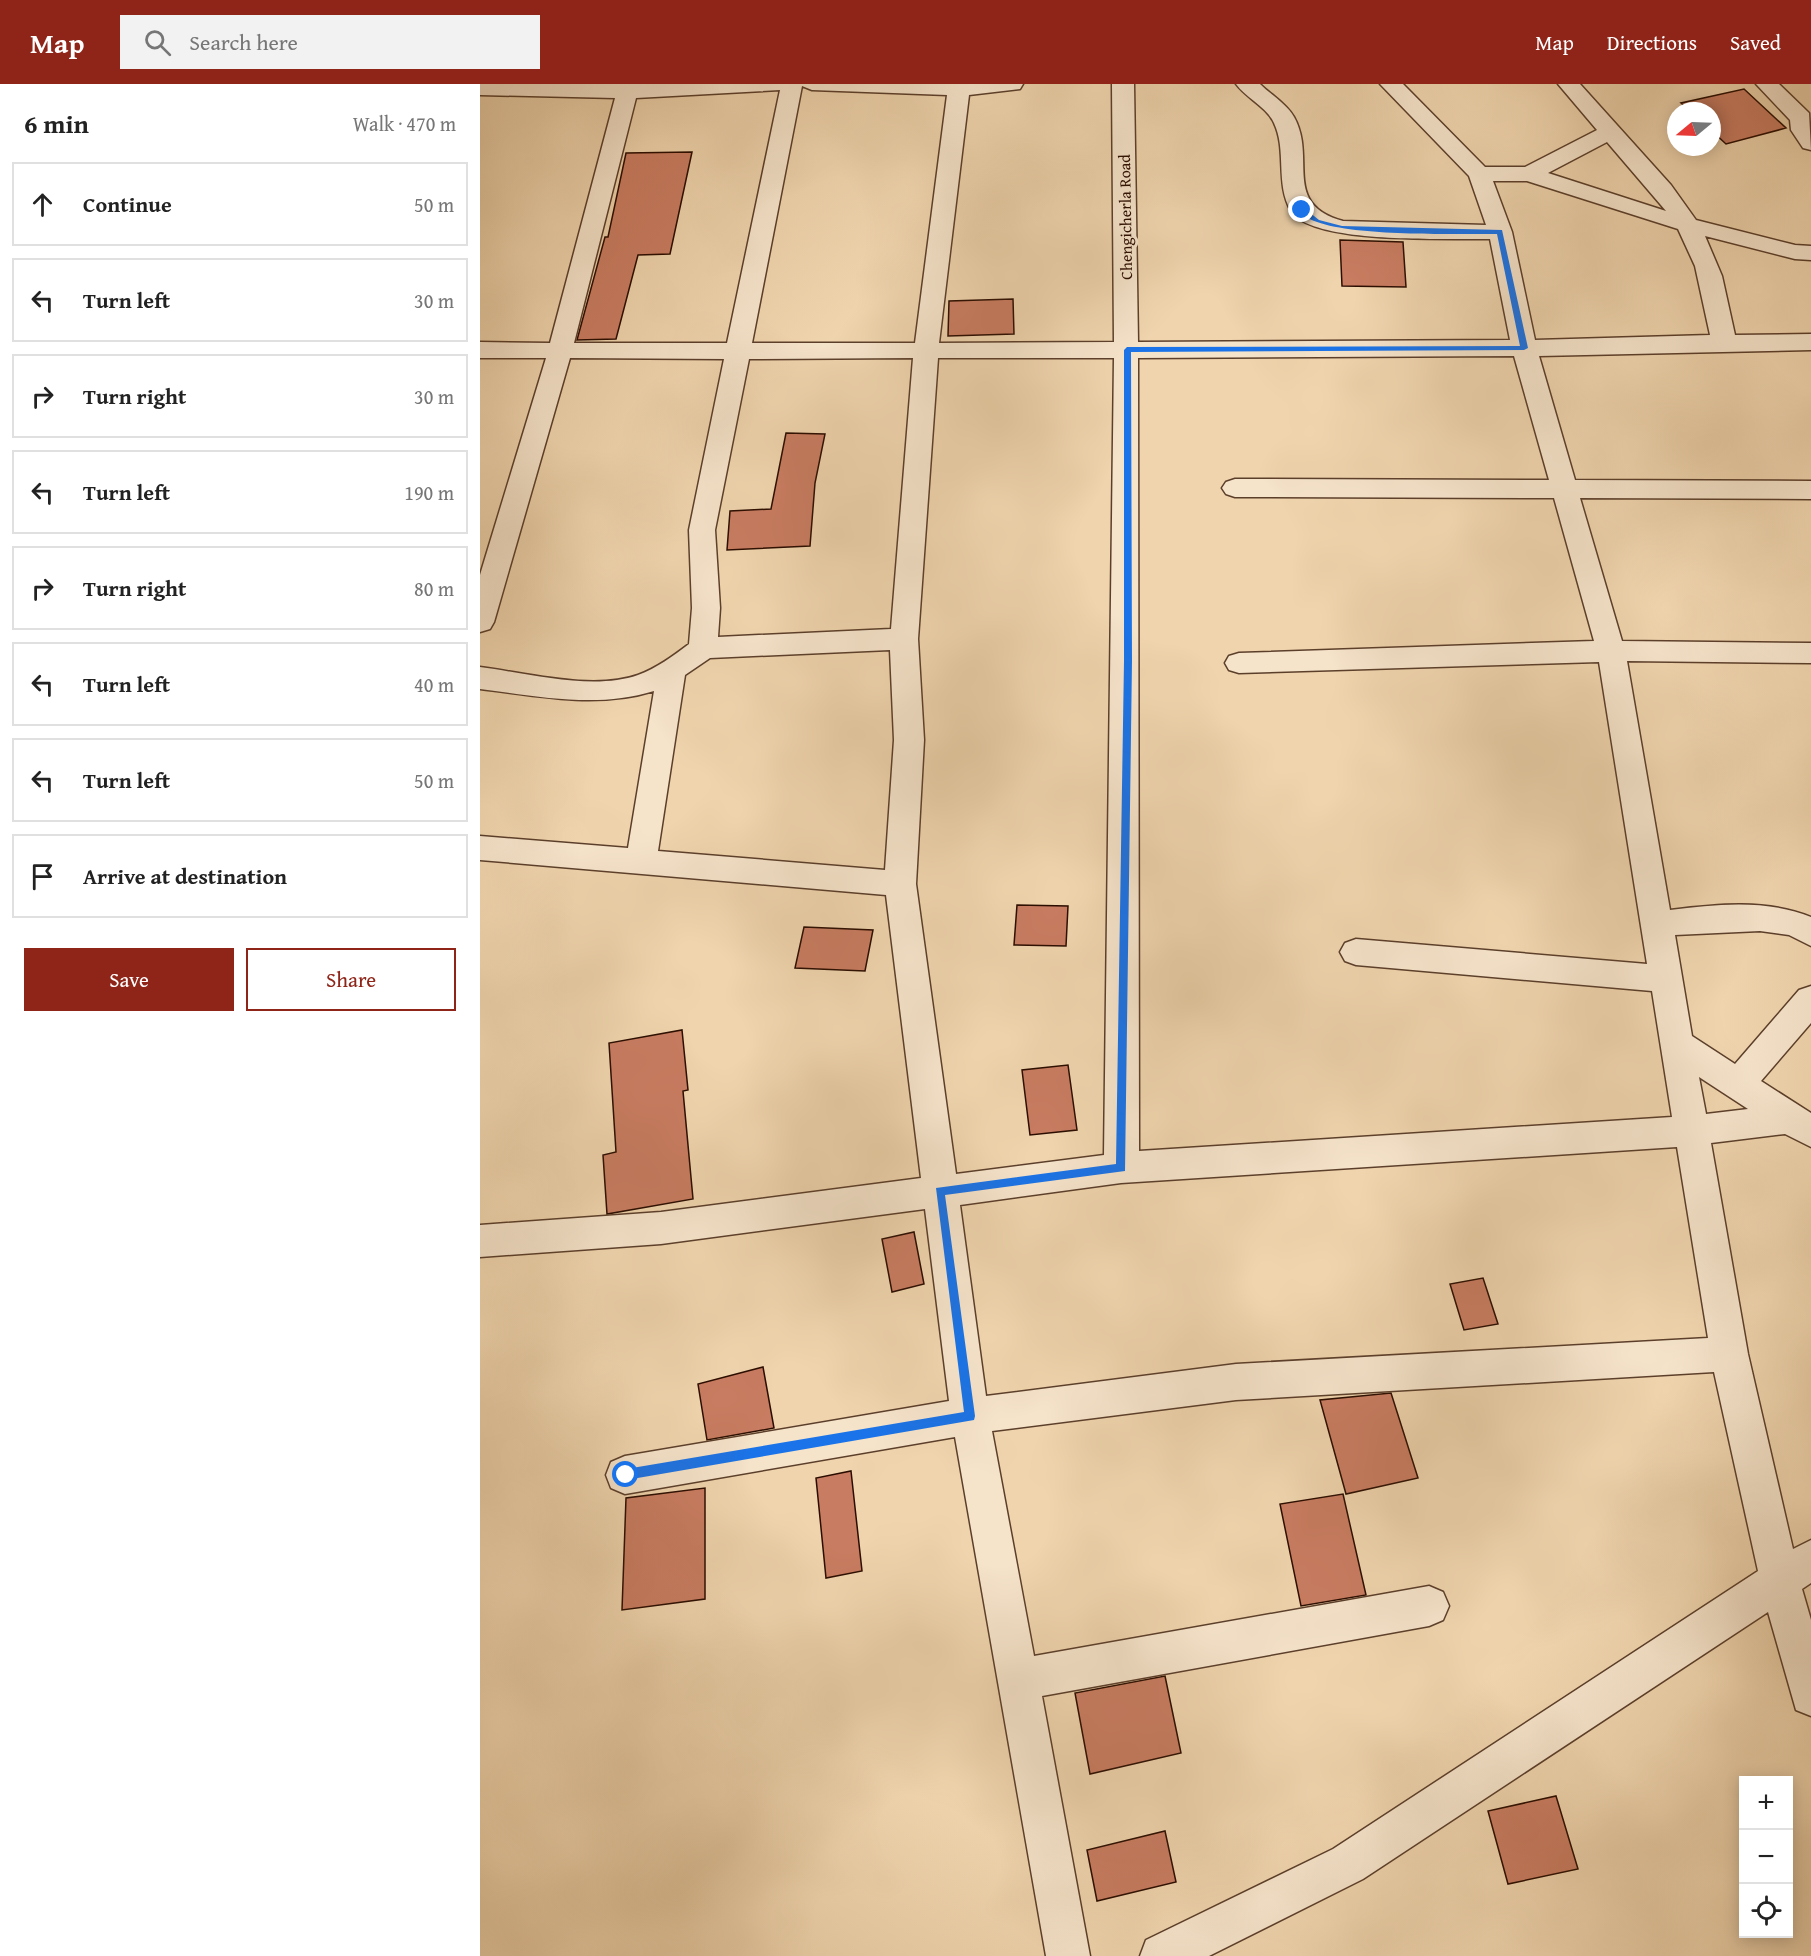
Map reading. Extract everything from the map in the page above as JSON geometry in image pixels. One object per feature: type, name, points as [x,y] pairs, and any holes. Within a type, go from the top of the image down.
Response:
[{"type":"street","points":[[480,89],[780,84]]},
{"type":"street","points":[[703,648],[706,608],[702,530],[792,84]]},
{"type":"street","points":[[812,84],[959,89],[1012,84]]},
{"type":"street","name":"Chengicherla Road","points":[[1121,1168],[1128,661],[1123,84]]},
{"type":"street","points":[[1247,84],[1283,117],[1289,132],[1294,190],[1302,210],[1316,221],[1342,228],[1500,232]]},
{"type":"street","points":[[1391,84],[1479,174],[1500,232],[1524,348],[1611,651],[1729,1354],[1795,1570],[1811,1695]]},
{"type":"street","points":[[1569,84],[1675,203],[1704,258],[1724,341]]},
{"type":"street","points":[[1767,84],[1801,118],[1802,130],[1811,143]]},
{"type":"street","points":[[480,622],[560,351],[628,88]]},
{"type":"street","points":[[959,89],[952,127],[926,352],[904,639],[909,740],[900,884],[970,1416],[1068,1956]]},
{"type":"street","points":[[1784,101],[1811,95]]},
{"type":"street","points":[[1529,174],[1610,132]]},
{"type":"street","points":[[1479,174],[1529,174],[1688,225],[1795,252],[1811,253]]},
{"type":"street","points":[[480,350],[926,352],[1524,348],[1724,341],[1811,342]]},
{"type":"street","points":[[1235,488],[1565,491],[1811,489]]},
{"type":"street","points":[[480,678],[592,691],[622,689],[648,683],[703,648],[904,639]]},
{"type":"street","points":[[1239,663],[1611,651],[1811,653]]},
{"type":"street","points":[[640,861],[672,669]]},
{"type":"street","points":[[481,852],[640,861],[900,884]]},
{"type":"street","points":[[1656,925],[1692,919],[1769,918],[1806,928],[1811,933]]},
{"type":"street","points":[[1356,952],[1665,979]]},
{"type":"street","points":[[1739,1083],[1811,1000]]},
{"type":"street","points":[[1677,1044],[1800,1125]]},
{"type":"street","points":[[480,1240],[661,1228],[1121,1168],[1800,1125]]},
{"type":"street","points":[[626,1475],[970,1416],[1236,1382],[1729,1354]]},
{"type":"street","points":[[1162,1956],[1348,1864],[1795,1570]]},
{"type":"street","points":[[1017,1680],[1429,1606]]},
{"type":"building","points":[[1744,89],[1786,128],[1726,144],[1721,139],[1721,102],[1686,102]]},
{"type":"building","points":[[692,152],[670,254],[638,255],[616,339],[577,340],[605,237],[608,237],[626,153]]},
{"type":"building","points":[[1340,240],[1403,242],[1406,287],[1342,286]]},
{"type":"building","points":[[1013,299],[1014,334],[948,336],[949,301]]},
{"type":"building","points":[[786,433],[825,434],[815,483],[810,546],[727,550],[730,511],[771,509]]},
{"type":"building","points":[[1017,905],[1068,906],[1066,946],[1014,945]]},
{"type":"building","points":[[804,927],[873,930],[865,971],[795,968]]},
{"type":"building","points":[[682,1030],[688,1090],[683,1091],[693,1199],[607,1214],[603,1155],[616,1152],[609,1043]]},
{"type":"building","points":[[1068,1065],[1077,1130],[1030,1135],[1022,1070]]},
{"type":"building","points":[[914,1232],[924,1284],[892,1292],[882,1239]]},
{"type":"building","points":[[1483,1278],[1498,1324],[1464,1330],[1450,1284]]},
{"type":"building","points":[[763,1367],[774,1428],[707,1440],[698,1384]]},
{"type":"building","points":[[1391,1393],[1418,1478],[1346,1494],[1320,1400]]},
{"type":"building","points":[[851,1471],[862,1571],[826,1578],[816,1478]]},
{"type":"building","points":[[705,1488],[705,1599],[622,1610],[626,1498]]},
{"type":"building","points":[[1343,1494],[1366,1595],[1301,1606],[1280,1504]]},
{"type":"building","points":[[1165,1676],[1181,1753],[1090,1774],[1075,1693]]},
{"type":"building","points":[[1556,1796],[1578,1869],[1508,1884],[1488,1811]]},
{"type":"building","points":[[1165,1831],[1176,1882],[1097,1901],[1087,1850]]},
{"type":"route","points":[[626,1475],[970,1416],[940,1191],[1121,1168],[1128,661],[1127,350],[1524,348],[1500,232],[1342,228],[1316,221],[1302,210]]}]
